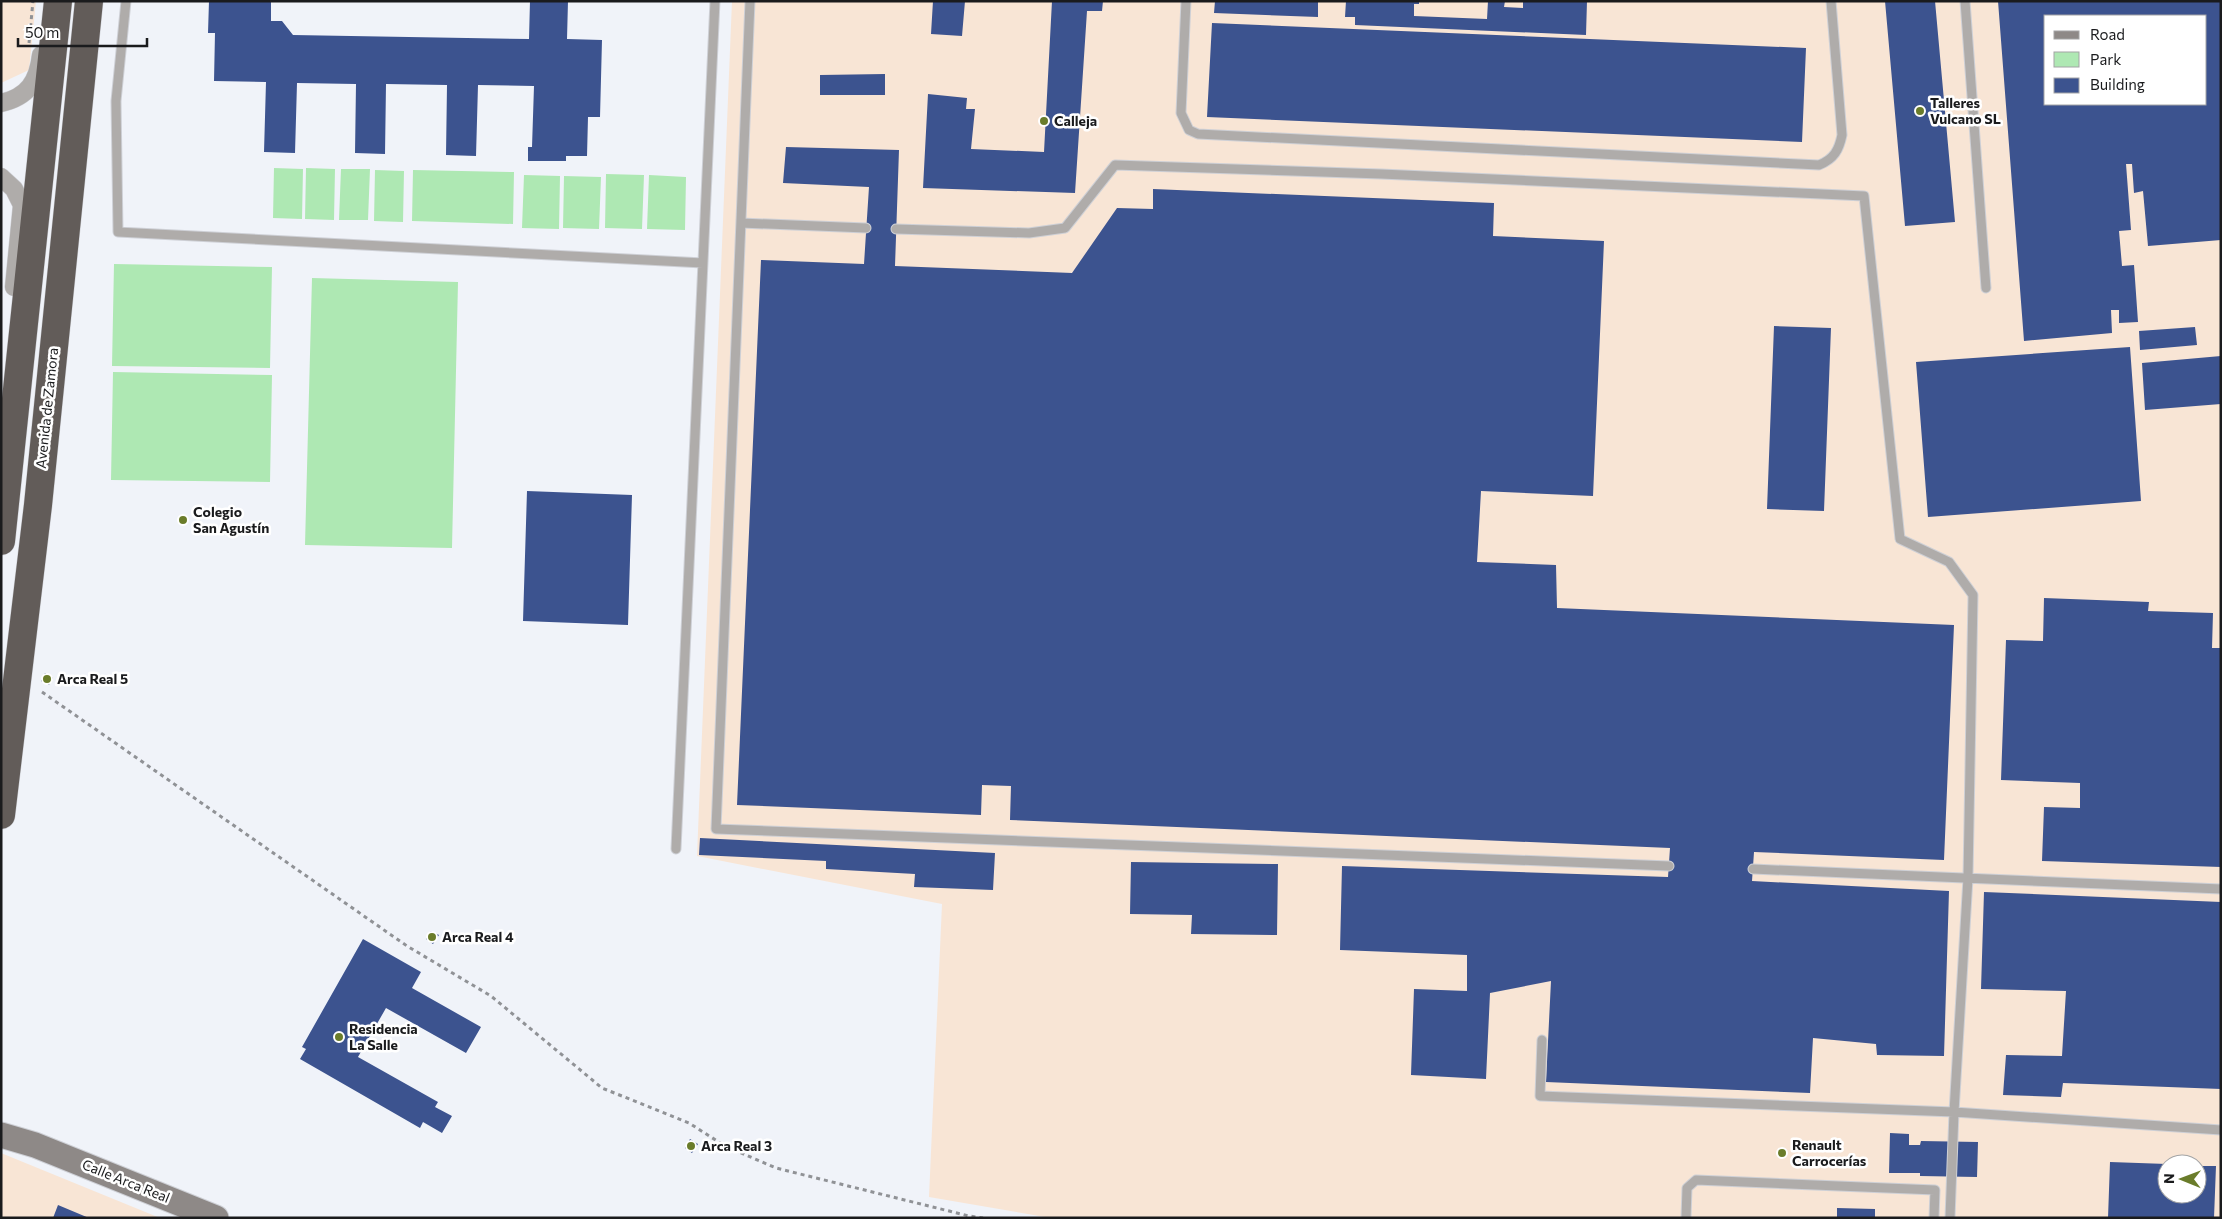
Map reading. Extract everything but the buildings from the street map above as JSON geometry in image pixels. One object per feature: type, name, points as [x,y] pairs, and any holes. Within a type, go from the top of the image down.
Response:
[{"type":"highway","points":[[1,541],[56,1]]},
{"type":"highway","name":"Avenida de Zamora","points":[[1,815],[38,505],[89,1]]},
{"type":"street","points":[[1,103],[29,90],[39,74],[43,39],[56,1]]},
{"type":"street","points":[[1,177],[14,189],[22,205],[8,356],[11,440]]},
{"type":"street","name":"Calle Arca Real","points":[[1,1125],[35,1145]]},
{"type":"street","name":"Calle Arca Real","points":[[1,1135],[35,1145],[216,1218]]},
{"type":"lane","points":[[126,1],[116,101],[118,232],[703,263]]},
{"type":"lane","points":[[676,848],[715,1]]},
{"type":"lane","points":[[750,1],[716,829],[1669,866]]},
{"type":"lane","points":[[1186,1],[1181,113],[1189,130],[1198,134],[1819,165],[1834,155],[1842,135],[1831,1]]},
{"type":"lane","points":[[1965,1],[1986,288]]},
{"type":"lane","points":[[896,229],[1029,233],[1065,228],[1115,165],[1381,174],[1864,196],[1900,539],[1949,562],[1973,595],[1968,878],[1954,1112],[1950,1218]]},
{"type":"lane","points":[[741,223],[866,228]]},
{"type":"lane","points":[[1753,869],[2221,888]]},
{"type":"lane","points":[[1542,1040],[1540,1096],[1954,1112],[2221,1130]]},
{"type":"lane","points":[[1686,1218],[1687,1188],[1696,1180],[1936,1190],[1934,1218]]},
{"type":"path","points":[[42,692],[407,946],[491,996],[602,1088],[689,1123],[725,1146],[776,1168],[970,1217],[983,1218]]},
{"type":"shaded area","points":[[1,1],[36,1],[29,70],[1,83]]},
{"type":"shaded area","points":[[732,1],[2221,1],[2221,1218],[1051,1218],[929,1197],[942,904],[697,856]]},
{"type":"shaded area","points":[[1,1153],[160,1218],[1,1218]]},
{"type":"green space","points":[[274,168],[303,169],[302,219],[273,218]]},
{"type":"green space","points":[[306,168],[335,169],[334,220],[305,219]]},
{"type":"green space","points":[[341,169],[370,169],[368,220],[339,220]]},
{"type":"green space","points":[[375,170],[404,171],[403,222],[374,221]]},
{"type":"green space","points":[[413,170],[514,172],[513,224],[412,221]]},
{"type":"green space","points":[[606,174],[644,175],[642,229],[605,228]]},
{"type":"green space","points":[[524,175],[560,176],[559,229],[522,228]]},
{"type":"green space","points":[[649,175],[686,177],[685,230],[647,229]]},
{"type":"green space","points":[[564,176],[601,177],[599,229],[563,228]]},
{"type":"green space","points":[[114,264],[272,267],[270,368],[112,366]]},
{"type":"green space","points":[[312,278],[458,282],[452,548],[305,545]]},
{"type":"green space","points":[[113,372],[272,375],[270,482],[111,480]]},
{"type":"place","name":"Talleres Vulcano SL","points":[[1920,111]]},
{"type":"place","name":"Calleja","points":[[1044,121]]},
{"type":"place","name":"Colegio San Agustín","points":[[183,520]]},
{"type":"place","name":"Arca Real 5","points":[[47,679]]},
{"type":"place","name":"Arca Real 4","points":[[432,937]]},
{"type":"place","name":"Residencia La Salle","points":[[339,1037]]},
{"type":"place","name":"Arca Real 3","points":[[691,1146]]},
{"type":"place","name":"Renault Carrocerías","points":[[1782,1153]]}]
